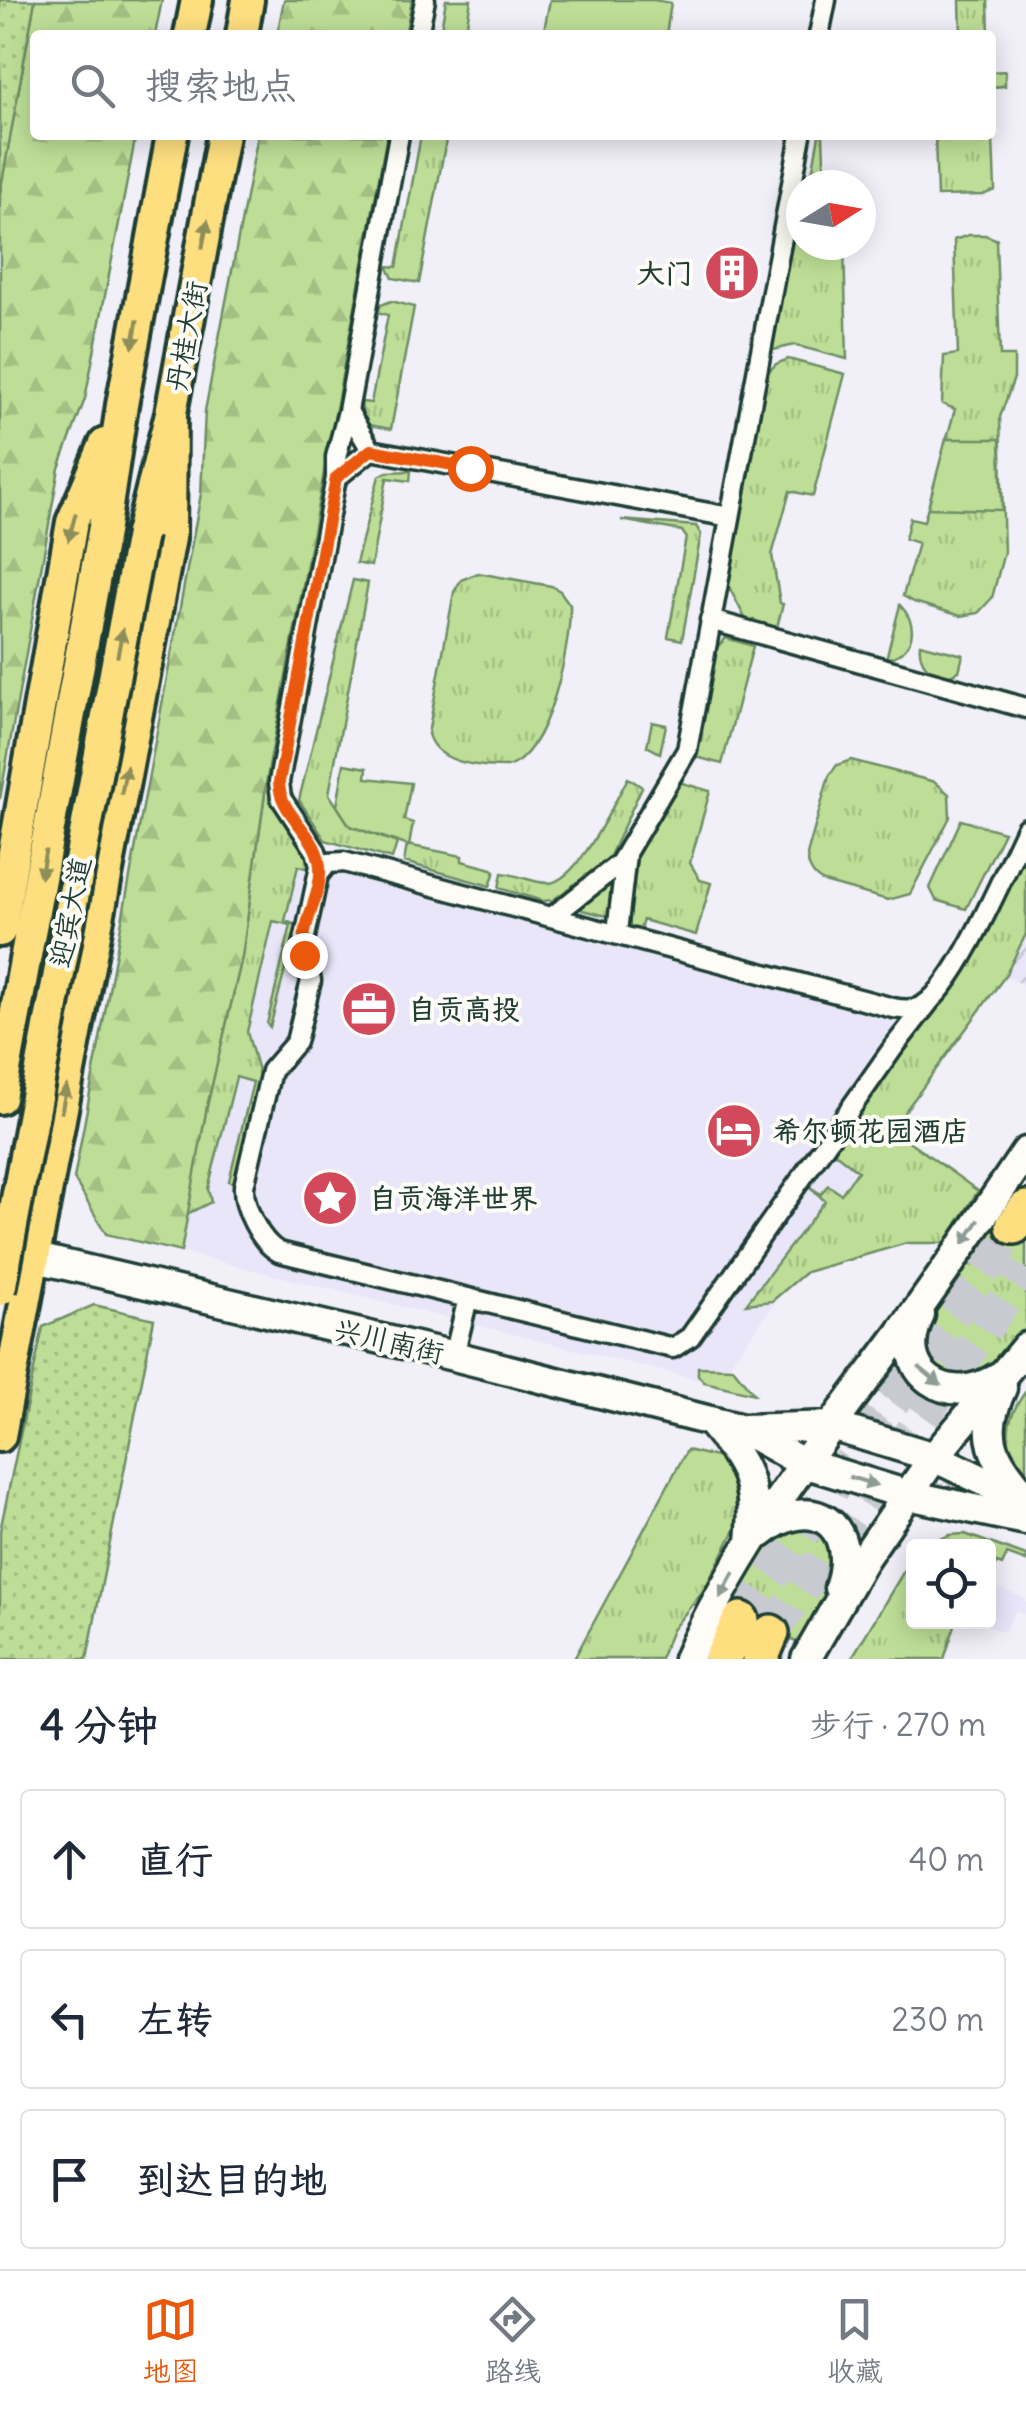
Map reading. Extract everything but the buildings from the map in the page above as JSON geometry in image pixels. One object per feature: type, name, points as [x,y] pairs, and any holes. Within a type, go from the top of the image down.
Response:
[{"type":"highway","points":[[722,1659],[757,1637]]},
{"type":"main road","points":[[191,30],[197,0]]},
{"type":"main road","points":[[243,30],[248,0]]},
{"type":"main road","name":"丹桂大街","points":[[104,528],[122,404],[171,140]]},
{"type":"main road","name":"丹桂大街","points":[[140,534],[171,413],[222,140]]},
{"type":"main road","points":[[0,932],[72,522],[122,404]]},
{"type":"main road","points":[[0,1436],[170,538],[171,413]]},
{"type":"main road","name":"迎宾大道","points":[[0,1098],[104,528]]},
{"type":"main road","name":"迎宾大道","points":[[0,1290],[140,534]]},
{"type":"main road","points":[[0,1200],[22,1200],[34,1193],[52,1164]]},
{"type":"main road","points":[[0,1304],[10,1316],[17,1349]]},
{"type":"street","points":[[419,30],[425,0]]},
{"type":"street","points":[[820,30],[826,0]]},
{"type":"street","points":[[320,874],[316,851],[281,798],[279,782],[336,478],[341,431],[399,140]]},
{"type":"street","points":[[553,916],[613,870],[626,854],[687,750],[800,140]]},
{"type":"street","points":[[348,411],[371,450],[730,517]]},
{"type":"street","points":[[336,478],[371,450]]},
{"type":"street","points":[[710,620],[1026,708]]},
{"type":"street","points":[[344,862],[328,863],[320,874],[302,946],[311,976],[307,998],[296,1042],[270,1071],[244,1186],[244,1201],[266,1243],[279,1252],[663,1348],[680,1345],[690,1338],[893,1048],[960,960],[1026,828]]},
{"type":"street","points":[[316,851],[344,862],[894,1008],[919,1008],[932,998]]},
{"type":"street","points":[[616,932],[626,854]]},
{"type":"street","points":[[688,1659],[750,1542],[932,1291],[1026,1152]]},
{"type":"street","name":"兴川南街","points":[[0,1250],[454,1356],[742,1429],[804,1463],[908,1495],[1026,1520]]},
{"type":"street","points":[[932,1291],[914,1325],[910,1344],[922,1374],[952,1390],[968,1391],[986,1385],[1020,1355]]},
{"type":"street","points":[[454,1356],[468,1298]]},
{"type":"street","points":[[806,1659],[934,1457],[1020,1355]]},
{"type":"street","points":[[1020,1355],[994,1404],[988,1427],[995,1454],[1026,1499]]},
{"type":"street","points":[[710,1421],[732,1447],[754,1494],[750,1542]]},
{"type":"street","name":"兴川南街","points":[[742,1429],[832,1426],[934,1457],[1026,1499]]},
{"type":"street","points":[[750,1542],[788,1517],[819,1518],[837,1528],[846,1557],[844,1576],[826,1622]]},
{"type":"shaded area","points":[[256,845],[922,1029],[837,1140],[870,1174],[715,1384],[181,1252],[207,1106],[242,957]]},
{"type":"shaded area","points":[[1026,934],[1026,986],[1005,976]]},
{"type":"shaded area","points":[[996,1587],[1026,1599],[1026,1615],[1015,1611],[1004,1632],[996,1629]]},
{"type":"green space","points":[[0,0],[35,0],[0,193]]},
{"type":"green space","points":[[35,0],[162,0],[156,30],[30,30],[30,140],[135,140],[85,399],[59,468],[0,799],[0,193]]},
{"type":"green space","points":[[284,0],[412,0],[406,30],[278,30]]},
{"type":"green space","points":[[446,0],[471,0],[466,30],[441,30]]},
{"type":"green space","points":[[550,0],[671,3],[667,30],[544,30]]},
{"type":"green space","points":[[960,0],[988,0],[989,30],[961,30]]},
{"type":"green space","points":[[1005,71],[1005,86],[996,87],[996,72]]},
{"type":"green space","points":[[257,140],[386,140],[267,778],[242,957],[207,1106],[181,1252],[106,1234],[74,1179],[201,494],[205,411]]},
{"type":"green space","points":[[420,140],[446,140],[419,283],[393,278],[387,266],[397,267]]},
{"type":"green space","points":[[818,140],[823,140],[824,170],[813,170]]},
{"type":"green space","points":[[935,140],[993,140],[995,190],[983,195],[937,196]]},
{"type":"green space","points":[[969,235],[998,240],[1000,356],[1014,356],[1014,378],[1000,417],[1004,552],[992,598],[978,613],[961,616],[903,596],[918,543],[905,539],[910,518],[924,521],[955,409],[942,404],[944,356],[958,354],[954,240]]},
{"type":"green space","points":[[786,257],[844,260],[847,359],[794,345],[769,351]]},
{"type":"green space","points":[[391,301],[414,307],[391,429],[369,425],[361,402],[371,403],[388,315],[378,312],[381,305]]},
{"type":"green space","points":[[788,359],[845,374],[813,496],[790,491],[772,555],[783,604],[776,631],[746,620],[726,581],[765,375]]},
{"type":"green space","points":[[946,439],[1000,439],[1002,510],[928,508]]},
{"type":"green space","points":[[411,471],[410,481],[387,478],[371,566],[356,563],[379,476]]},
{"type":"green space","points":[[621,520],[696,526],[701,534],[682,640],[668,637],[686,537],[682,531]]},
{"type":"green space","points":[[478,573],[551,586],[570,605],[562,670],[546,721],[522,758],[507,767],[449,758],[428,734],[454,592],[461,580]]},
{"type":"green space","points":[[353,580],[368,583],[329,794],[350,826],[397,843],[392,859],[325,840],[299,800]]},
{"type":"green space","points":[[900,605],[910,621],[911,637],[903,651],[886,659]]},
{"type":"green space","points":[[726,638],[753,646],[722,764],[694,753],[714,650]]},
{"type":"green space","points":[[920,644],[963,655],[959,671],[946,677],[934,673],[923,661]]},
{"type":"green space","points":[[652,722],[666,725],[660,753],[647,746]]},
{"type":"green space","points":[[851,760],[935,782],[949,794],[950,817],[910,894],[888,900],[824,882],[810,867],[807,855],[829,776],[837,765]]},
{"type":"green space","points":[[344,764],[367,768],[366,778],[411,783],[404,820],[413,823],[409,846],[350,826],[337,806]]},
{"type":"green space","points":[[267,778],[270,798],[309,858],[311,869],[298,866],[285,921],[297,925],[270,1027],[267,1024],[291,925],[273,921],[247,1032],[260,1078],[234,1183],[229,1181],[253,1082],[236,1077],[208,1189],[211,1202],[187,1214],[207,1106],[242,957]]},
{"type":"green space","points":[[628,778],[642,787],[608,860],[553,900],[543,901],[499,888],[502,873],[548,883],[571,870],[594,839]]},
{"type":"green space","points":[[676,784],[710,791],[690,863],[700,880],[711,883],[696,935],[643,920],[639,932],[631,928],[626,914],[633,859]]},
{"type":"green space","points":[[961,820],[1004,832],[966,909],[936,900],[930,888]]},
{"type":"green space","points":[[407,845],[462,856],[462,861],[492,869],[495,871],[490,886],[404,862]]},
{"type":"green space","points":[[1026,851],[1026,934],[1005,976],[892,1129],[978,1191],[945,1243],[907,1243],[806,1272],[772,1301],[746,1304],[825,1201],[810,1187],[821,1194],[828,1185],[841,1194],[858,1171],[835,1153],[837,1140],[971,963]]},
{"type":"green space","points":[[609,883],[615,890],[607,916],[582,910],[581,903]]},
{"type":"green space","points":[[997,1216],[1026,1239],[1026,1329],[993,1371],[964,1384],[924,1363],[924,1323]]},
{"type":"green space","points":[[94,1305],[154,1319],[87,1659],[0,1659],[0,1531],[43,1327]]},
{"type":"green space","points":[[698,1367],[733,1368],[754,1394],[704,1382]]},
{"type":"green space","points":[[1026,1391],[1026,1475],[1013,1454],[1008,1433],[1013,1413]]},
{"type":"green space","points":[[687,1450],[720,1458],[747,1507],[705,1588],[672,1630],[660,1659],[574,1659]]},
{"type":"green space","points":[[804,1521],[833,1539],[832,1586],[800,1644],[727,1609],[761,1544]]},
{"type":"green space","points":[[965,1534],[979,1539],[941,1539]]},
{"type":"green space","points":[[996,1545],[1026,1556],[1026,1561],[1007,1554],[1002,1565],[997,1563]]},
{"type":"green space","points":[[906,1568],[906,1629],[954,1629],[944,1659],[851,1659]]},
{"type":"tunnel","points":[[741,1620],[1014,1226]]},
{"type":"tunnel","points":[[771,1633],[1026,1269]]},
{"type":"place","name":"大门","points":[[732,273]]},
{"type":"place","name":"自贡高投","points":[[369,1009]]},
{"type":"place","name":"希尔顿花园酒店","points":[[734,1131]]},
{"type":"place","name":"自贡海洋世界","points":[[330,1198]]},
{"type":"route","points":[[304,955],[302,946],[320,866],[316,851],[281,798],[279,782],[336,478],[371,450],[470,468]]}]
